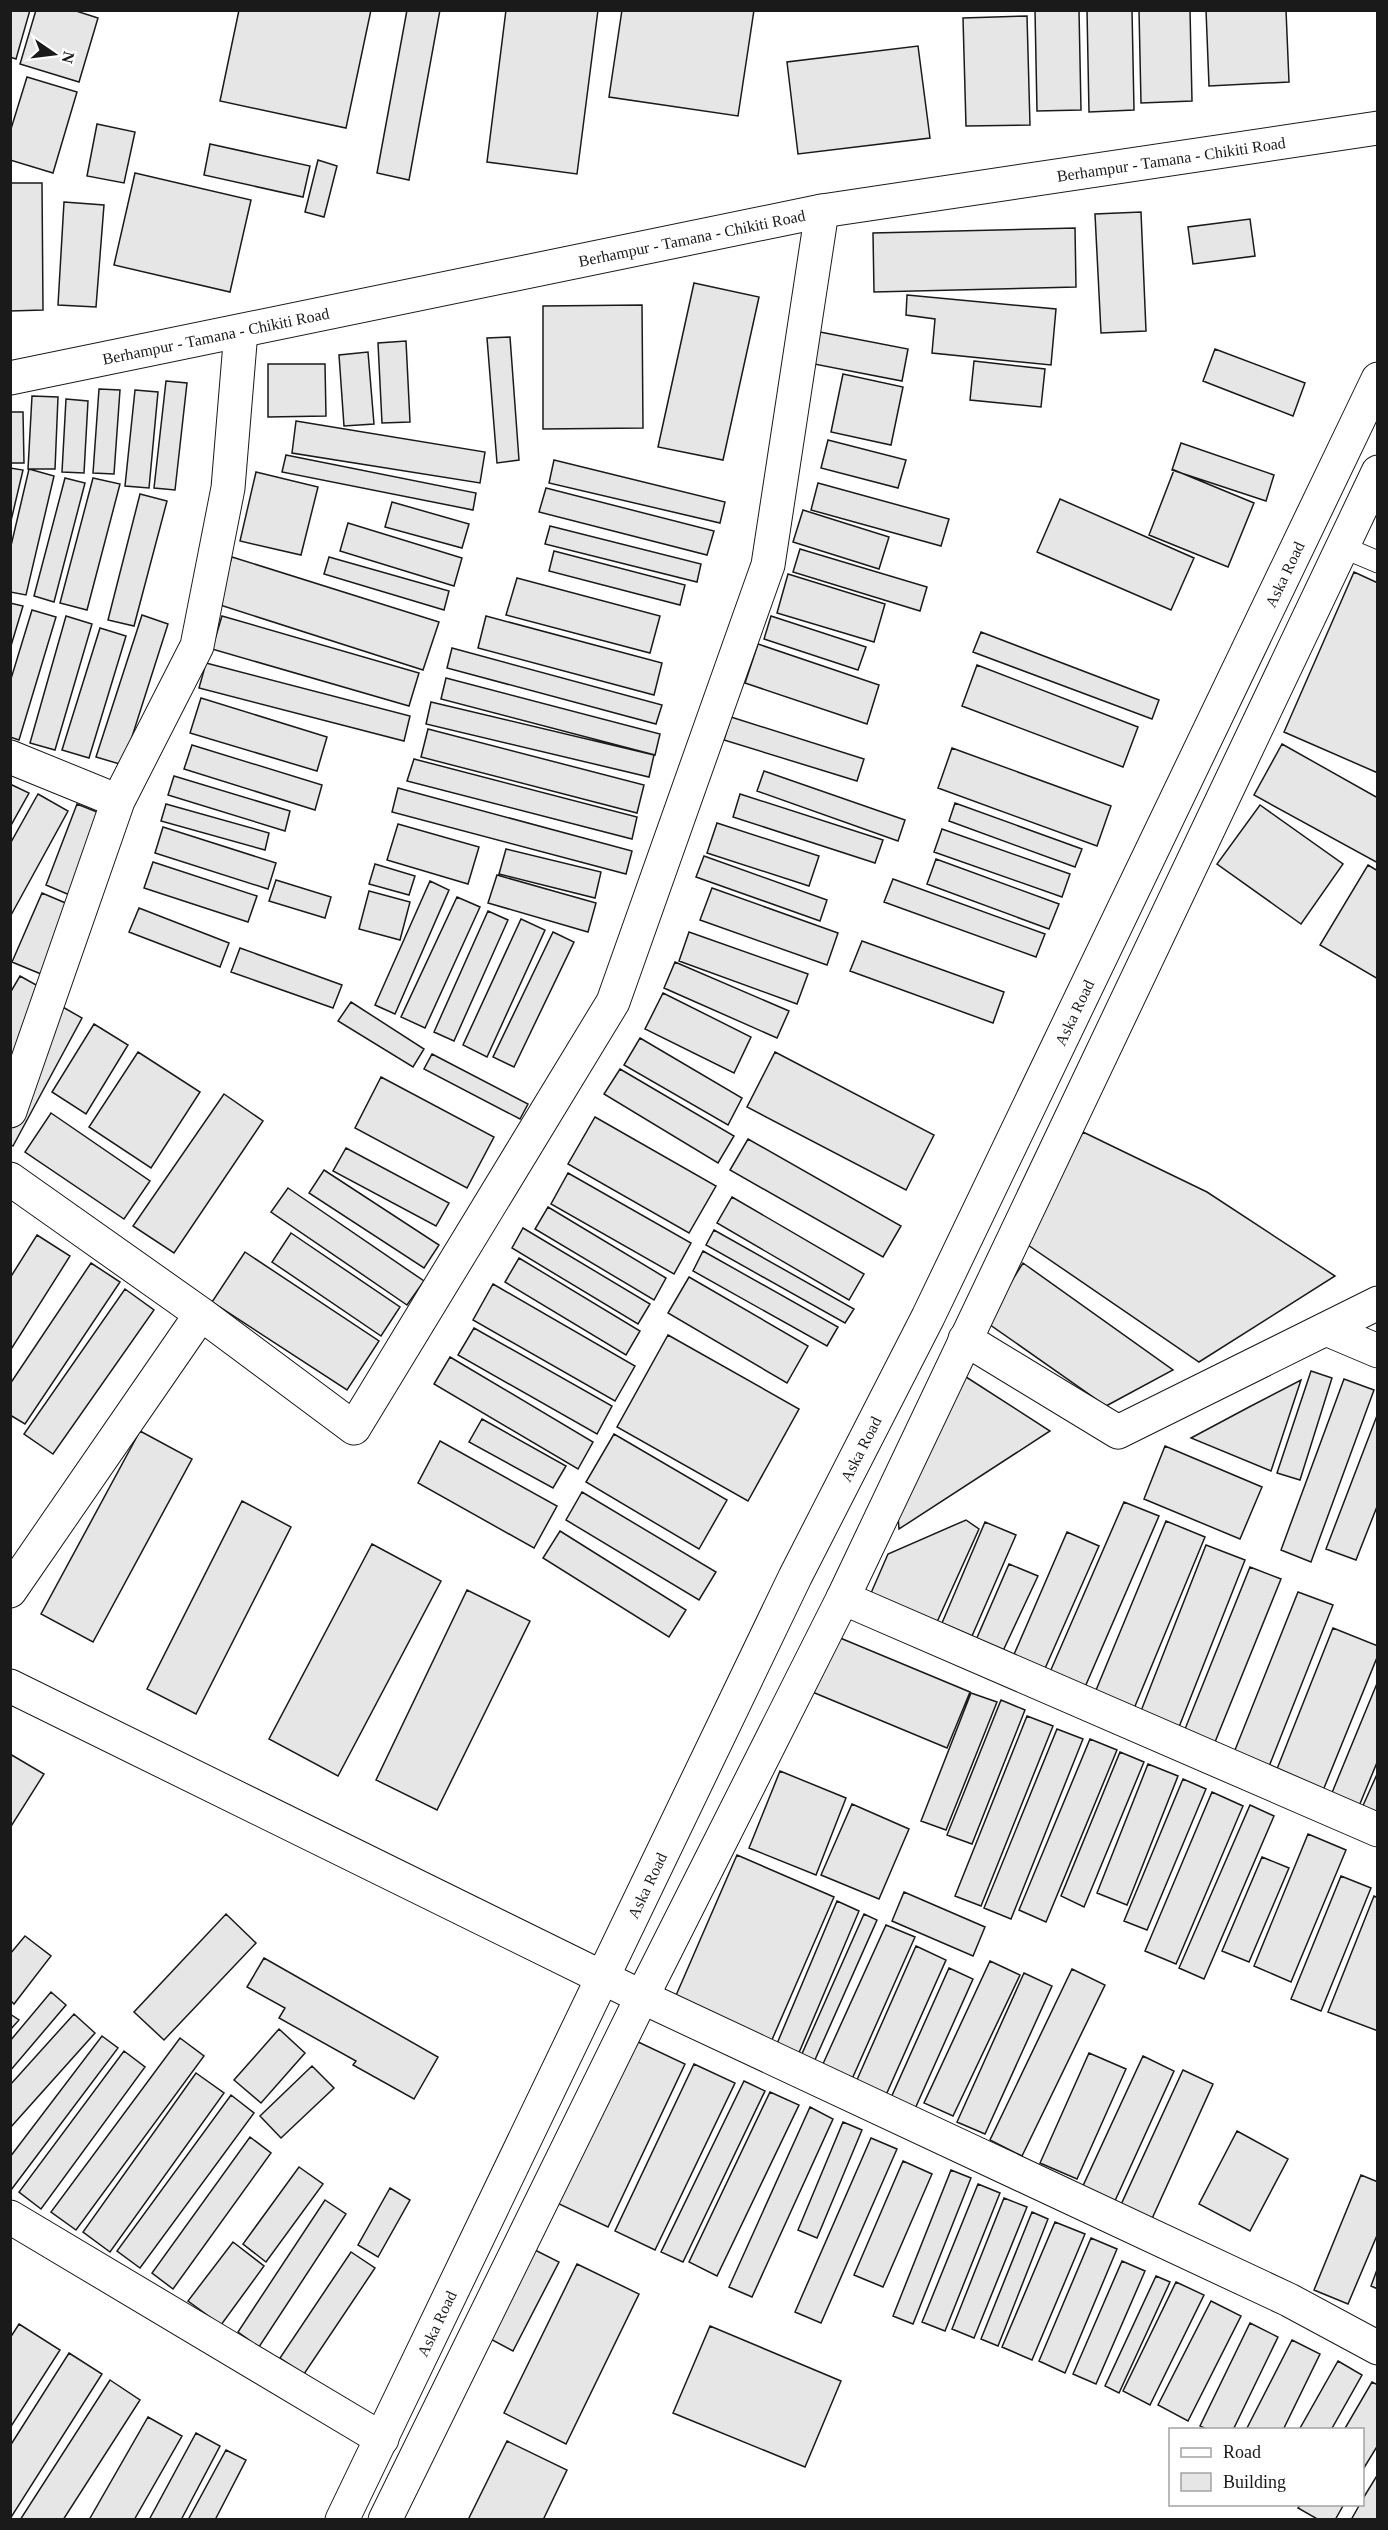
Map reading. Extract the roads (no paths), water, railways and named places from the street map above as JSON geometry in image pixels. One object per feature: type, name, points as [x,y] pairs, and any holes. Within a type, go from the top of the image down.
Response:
[{"type":"main road","name":"Berhampur - Tamana - Chikiti Road","points":[[10,378],[822,211],[1377,128]]},
{"type":"main road","points":[[10,1179],[201,1314],[354,1428],[613,1002],[768,565],[822,211]]},
{"type":"main road","points":[[10,1111],[118,801],[196,646],[228,488],[240,331]]},
{"type":"main road","name":"Aska Road","points":[[342,2520],[795,1577],[928,1317],[1377,379]]},
{"type":"main road","points":[[385,2520],[642,1997],[843,1598],[1377,472]]},
{"type":"main road","points":[[10,757],[118,801]]},
{"type":"main road","points":[[965,1339],[1118,1432],[1377,1303]]},
{"type":"main road","points":[[10,1591],[201,1314]]},
{"type":"main road","points":[[1326,1329],[1377,1352]]},
{"type":"main road","points":[[843,1598],[1377,1830]]},
{"type":"main road","points":[[10,1686],[642,1997],[1289,2300],[1377,2348]]},
{"type":"main road","points":[[10,2217],[382,2439]]},
{"type":"lane","points":[[1340,546],[1377,562]]}]
